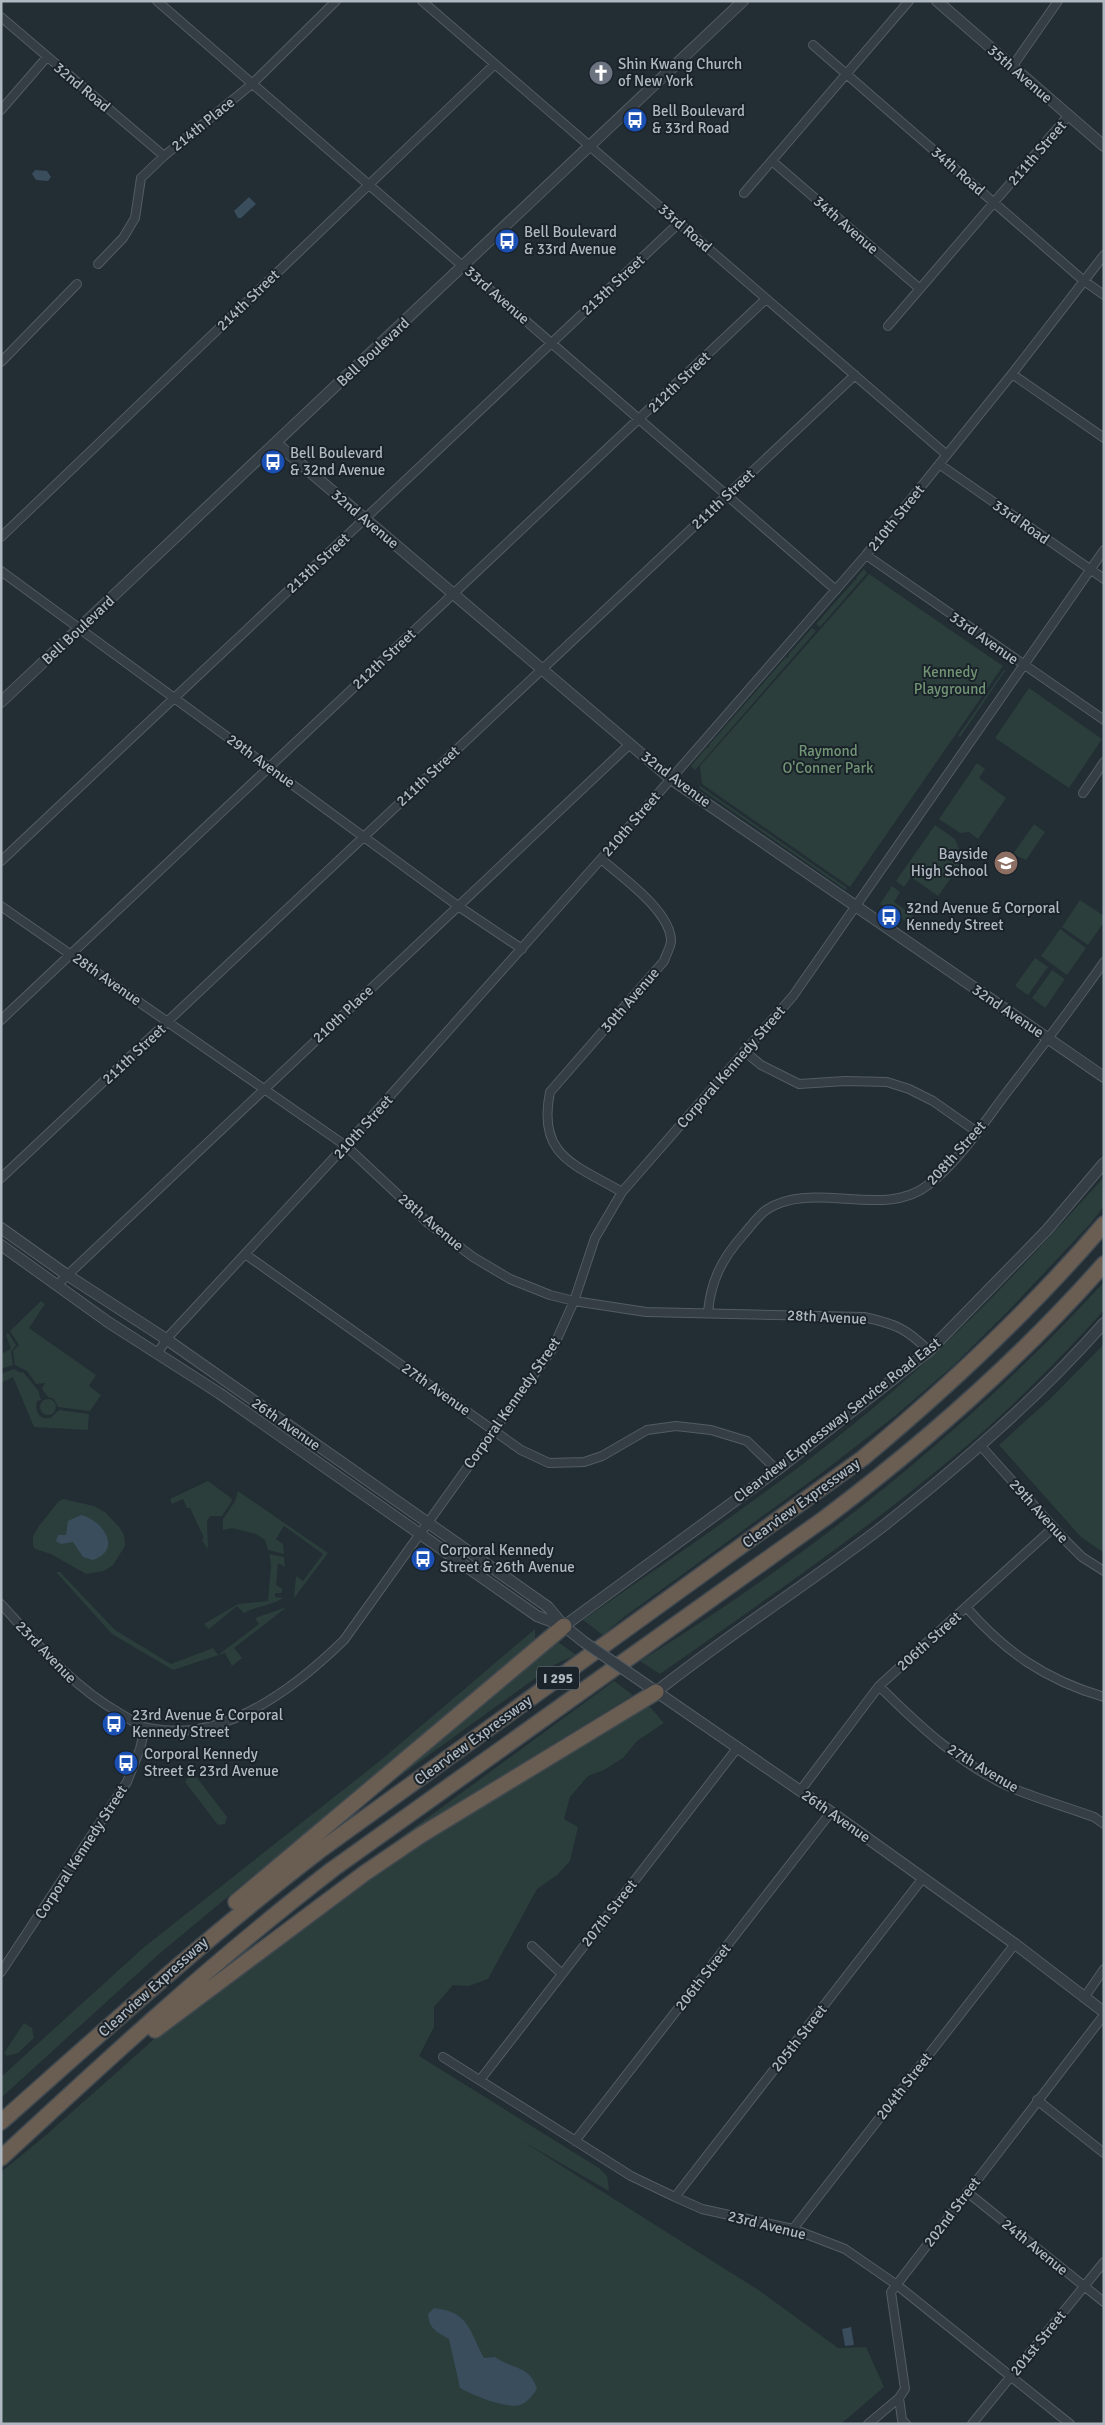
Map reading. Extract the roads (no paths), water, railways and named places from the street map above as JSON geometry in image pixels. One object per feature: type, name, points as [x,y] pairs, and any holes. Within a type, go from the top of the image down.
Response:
[{"type":"highway","name":"Clearview Expressway","points":[[1,2122],[207,1939],[272,1886],[863,1458],[917,1413],[996,1339],[1072,1261],[1104,1224]]},
{"type":"highway","name":"Clearview Expressway","points":[[1,2158],[169,2004],[278,1912],[333,1869],[825,1518],[882,1475],[992,1380],[1104,1264]]},
{"type":"highway","points":[[1,2118],[220,1916],[564,1626]]},
{"type":"highway","points":[[20,2140],[190,2001],[365,1873],[421,1835],[656,1692]]},
{"type":"street","name":"33rd Avenue","points":[[157,1],[836,590]]},
{"type":"street","name":"214th Place","points":[[98,264],[123,238],[135,218],[141,178],[164,156],[252,84],[336,1]]},
{"type":"street","name":"33rd Road","points":[[422,1],[947,455]]},
{"type":"street","name":"Bell Boulevard","points":[[1,702],[464,267],[743,1]]},
{"type":"street","points":[[744,193],[909,1]]},
{"type":"street","name":"35th Avenue","points":[[937,1],[1012,68],[1103,144]]},
{"type":"street","points":[[1012,68],[1058,1]]},
{"type":"street","name":"32nd Road","points":[[1,17],[164,156]]},
{"type":"street","name":"34th Road","points":[[813,45],[1084,281],[1104,295]]},
{"type":"street","points":[[1,110],[47,57]]},
{"type":"street","name":"214th Street","points":[[1,537],[495,64]]},
{"type":"street","name":"211th Street","points":[[888,326],[1068,116]]},
{"type":"street","name":"34th Avenue","points":[[772,161],[920,288]]},
{"type":"street","name":"213th Street","points":[[1,861],[679,223]]},
{"type":"street","name":"210th Street","points":[[158,1352],[166,1339],[346,1146],[522,949],[836,590],[1012,374],[1104,255]]},
{"type":"street","points":[[1,362],[77,284]]},
{"type":"street","name":"212th Street","points":[[1,1020],[640,419],[766,298]]},
{"type":"street","points":[[1012,374],[1104,438]]},
{"type":"street","name":"211th Street","points":[[1,1178],[855,375]]},
{"type":"street","name":"32nd Avenue","points":[[276,443],[671,779],[1104,1077]]},
{"type":"street","name":"33rd Road","points":[[939,464],[1104,579]]},
{"type":"street","name":"Corporal Kennedy Street","points":[[1,1972],[127,1782],[140,1750],[144,1728],[179,1732],[208,1728],[243,1714],[274,1696],[326,1658],[344,1640],[553,1348],[574,1301],[595,1238],[622,1192],[793,996],[1104,550]]},
{"type":"street","name":"33rd Avenue","points":[[866,555],[1104,720]]},
{"type":"street","name":"29th Avenue","points":[[1,571],[458,906],[522,949]]},
{"type":"street","name":"210th Place","points":[[56,1285],[630,744]]},
{"type":"street","points":[[1083,793],[1104,762]]},
{"type":"street","name":"30th Avenue","points":[[601,859],[657,911],[667,925],[671,942],[664,961],[550,1092],[546,1114],[547,1128],[555,1147],[572,1163],[622,1192]]},
{"type":"street","name":"28th Avenue","points":[[1,906],[346,1146],[428,1223],[473,1257],[510,1279],[550,1295],[574,1301],[646,1312],[864,1317],[894,1324],[915,1337],[930,1351]]},
{"type":"street","name":"208th Street","points":[[708,1312],[710,1294],[720,1263],[766,1211],[781,1203],[798,1198],[875,1200],[911,1196],[934,1179],[977,1132],[1049,1039],[1104,962]]},
{"type":"street","points":[[744,1051],[761,1065],[799,1084],[845,1081],[887,1082],[909,1089],[932,1101],[977,1132]]},
{"type":"street","name":"Clearview Expressway Service Road East","points":[[564,1626],[777,1470],[930,1351],[1047,1230],[1104,1163]]},
{"type":"street","name":"26th Avenue","points":[[1,1228],[67,1275],[166,1339],[548,1607],[564,1626],[584,1642],[831,1812],[1015,1944],[1104,2014]]},
{"type":"street","name":"26th Avenue","points":[[1,1245],[108,1322],[158,1352],[537,1616],[564,1626]]},
{"type":"street","name":"27th Avenue","points":[[245,1254],[522,1450],[549,1463],[584,1462],[602,1456],[647,1430],[676,1426],[711,1430],[747,1441],[777,1470]]},
{"type":"street","points":[[656,1692],[882,1527],[980,1445],[1077,1353],[1104,1323]]},
{"type":"street","name":"29th Avenue","points":[[980,1445],[1053,1528],[1082,1557],[1104,1571]]},
{"type":"street","name":"206th Street","points":[[800,1791],[879,1686],[1053,1528]]},
{"type":"street","name":"23rd Avenue","points":[[1,1604],[64,1674],[109,1708],[144,1728]]},
{"type":"street","points":[[966,1607],[1007,1650],[1025,1662],[1078,1689],[1104,1697]]},
{"type":"street","name":"27th Avenue","points":[[879,1686],[918,1725],[959,1756],[1010,1787],[1094,1817],[1104,1824]]},
{"type":"street","name":"207th Street","points":[[480,2080],[738,1748]]},
{"type":"street","name":"206th Street","points":[[575,2141],[831,1812]]},
{"type":"street","name":"205th Street","points":[[675,2198],[923,1878]]},
{"type":"street","name":"204th Street","points":[[793,2229],[1015,1944]]},
{"type":"street","points":[[532,1946],[562,1974]]},
{"type":"street","points":[[1084,1998],[1104,1969]]},
{"type":"street","name":"202nd Street","points":[[897,2285],[1104,2014]]},
{"type":"street","name":"23rd Avenue","points":[[443,2058],[631,2176],[675,2198],[702,2209],[793,2229],[845,2249],[897,2285],[1070,2424]]},
{"type":"street","points":[[1037,2100],[1104,2153]]},
{"type":"street","name":"24th Avenue","points":[[967,2192],[1104,2302]]},
{"type":"street","name":"201st Street","points":[[972,2424],[1104,2262]]},
{"type":"street","points":[[868,2424],[899,2398],[905,2389],[892,2292],[897,2285]]},
{"type":"street","points":[[899,2398],[902,2420],[906,2424]]},
{"type":"water","points":[[35,170],[47,171],[51,177],[48,181],[36,180],[32,174]]},
{"type":"water","points":[[249,197],[256,204],[241,218],[238,218],[234,211]]},
{"type":"water","points":[[81,1515],[89,1518],[102,1529],[108,1543],[107,1549],[102,1555],[93,1560],[83,1557],[73,1542],[61,1544],[56,1541],[58,1535],[66,1535],[68,1521]]},
{"type":"water","points":[[434,2308],[446,2310],[462,2318],[471,2331],[484,2358],[495,2357],[530,2376],[537,2389],[530,2398],[520,2405],[507,2405],[481,2398],[460,2388],[449,2339],[437,2332],[430,2323],[428,2314]]},
{"type":"water","points":[[851,2327],[854,2345],[845,2346],[842,2329]]},
{"type":"place","name":"Shin Kwang Church of New York","points":[[601,73]]},
{"type":"place","name":"Bell Boulevard & 33rd Road","points":[[635,120]]},
{"type":"place","name":"Bell Boulevard & 33rd Avenue","points":[[507,241]]},
{"type":"place","name":"Bell Boulevard & 32nd Avenue","points":[[273,462]]},
{"type":"place","name":"Bayside High School","points":[[1006,863]]},
{"type":"place","name":"32nd Avenue & Corporal Kennedy Street","points":[[889,917]]},
{"type":"place","name":"Corporal Kennedy Street & 26th Avenue","points":[[423,1559]]},
{"type":"place","name":"23rd Avenue & Corporal Kennedy Street","points":[[114,1724]]},
{"type":"place","name":"Corporal Kennedy Street & 23rd Avenue","points":[[126,1763]]},
{"type":"park label","name":"Kennedy Playground","points":[[950,680]]},
{"type":"park label","name":"Raymond O'Conner Park","points":[[828,760]]}]
